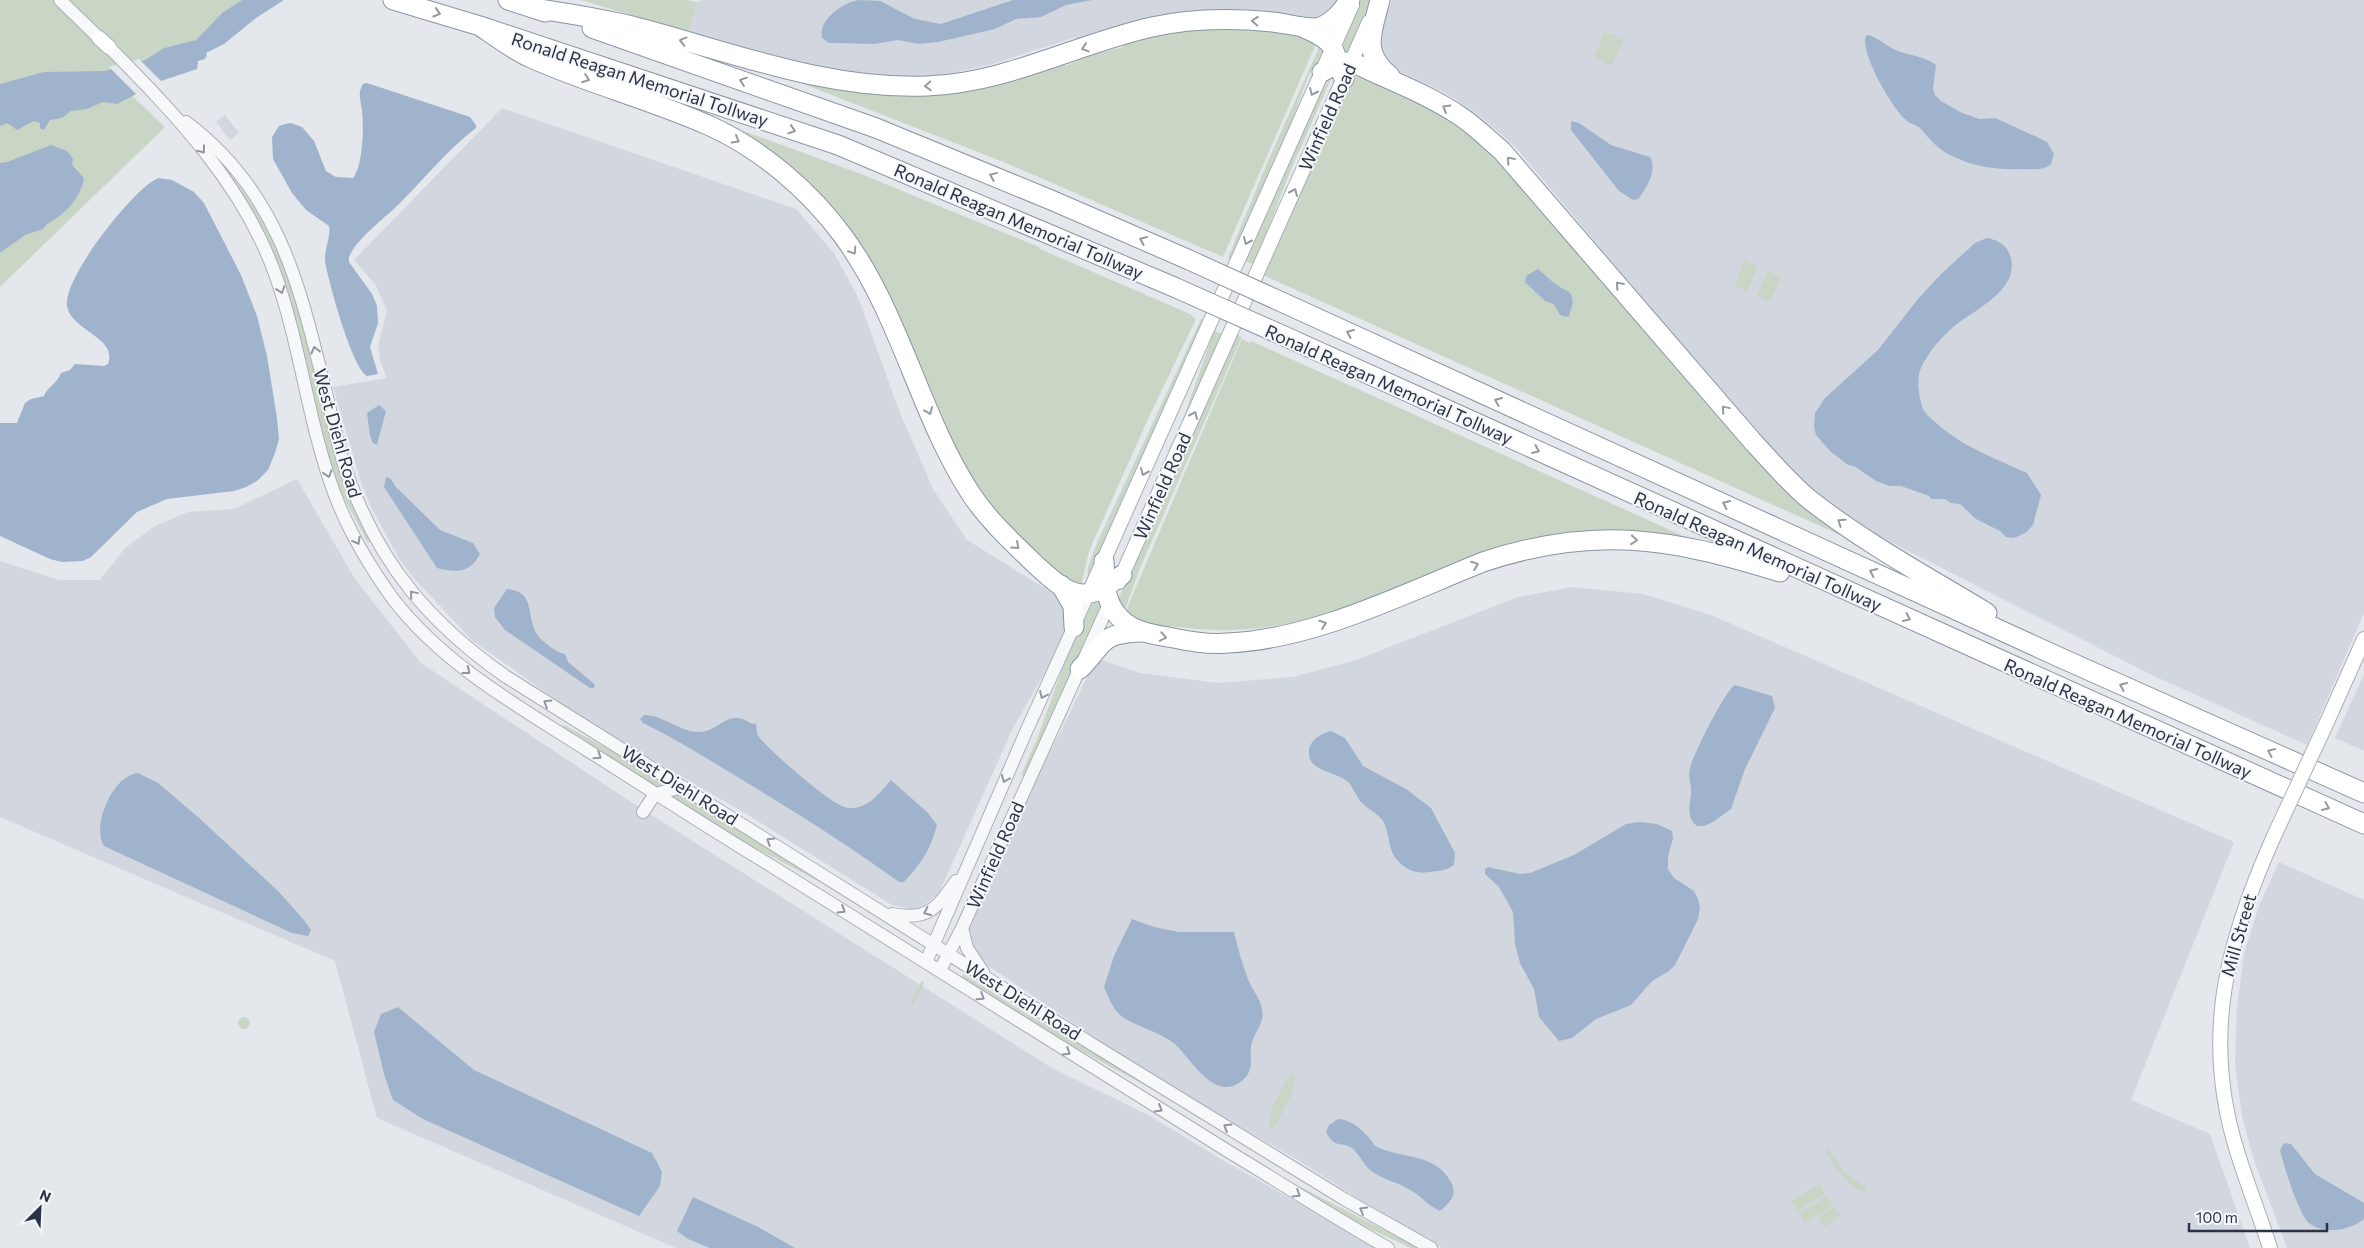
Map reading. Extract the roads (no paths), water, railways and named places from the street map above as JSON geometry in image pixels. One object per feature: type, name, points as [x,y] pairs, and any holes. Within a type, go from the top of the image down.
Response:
[{"type":"highway","name":"Ronald Reagan Memorial Tollway","points":[[393,0],[480,26],[838,145],[1174,287],[2364,824]]},
{"type":"highway","name":"Ronald Reagan Memorial Tollway","points":[[508,0],[876,128],[1042,196],[1187,259],[2061,658],[2364,793]]},
{"type":"highway","points":[[533,8],[631,26],[819,78],[858,84],[928,86],[968,82],[1048,61],[1131,32],[1178,23],[1238,20],[1303,28],[1326,25],[1339,14],[1350,0]]},
{"type":"highway","points":[[1379,0],[1371,36],[1372,56],[1380,68],[1408,88],[1460,116],[1502,151],[1754,443],[1809,499],[1876,545],[2061,658]]},
{"type":"highway","points":[[480,26],[529,58],[711,127],[761,155],[796,185],[827,217],[858,259],[891,320],[947,452],[972,496],[1009,540],[1061,585],[1080,594],[1102,594],[1122,575]]},
{"type":"highway","points":[[1303,28],[1323,36],[1342,63],[1408,88]]},
{"type":"highway","points":[[1322,72],[1342,63]]},
{"type":"highway","points":[[1080,669],[1109,636],[1119,633],[1141,632],[1192,642],[1227,644],[1293,634],[1322,625],[1509,553],[1568,541],[1594,539],[1636,540],[1702,550],[1855,595]]},
{"type":"highway","points":[[1104,561],[1102,594],[1116,614],[1127,624],[1141,632]]},
{"type":"highway","points":[[1061,585],[1073,606],[1074,627]]},
{"type":"main road","name":"Winfield Road","points":[[1342,63],[1354,0]]},
{"type":"main road","name":"Winfield Road","points":[[1122,575],[1342,63],[1379,0]]},
{"type":"main road","name":"Winfield Road","points":[[1104,561],[1322,72]]},
{"type":"main road","name":"Mill Street","points":[[2270,1248],[2236,1150],[2225,1096],[2220,1050],[2222,995],[2232,944],[2254,881],[2364,639]]},
{"type":"street","name":"West Diehl Road","points":[[60,0],[172,111],[206,137],[246,181],[273,223],[300,292],[349,480],[370,527],[403,581],[442,627],[505,676],[1344,1199],[1431,1248]]},
{"type":"street","name":"West Diehl Road","points":[[172,111],[230,187],[257,232],[283,297],[321,450],[333,489],[349,526],[384,585],[408,616],[450,658],[510,702],[655,794],[940,970],[1117,1083],[1388,1248]]},
{"type":"street","name":"Winfield Road","points":[[926,962],[1074,627],[1102,594]]},
{"type":"street","name":"Winfield Road","points":[[940,970],[962,928],[1080,669],[1102,594]]},
{"type":"street","points":[[644,812],[655,794],[683,787]]},
{"type":"street","points":[[884,912],[908,917],[924,915],[934,909],[969,862]]},
{"type":"street","points":[[962,928],[967,948],[987,977]]},
{"type":"water","points":[[242,0],[284,0],[256,18],[224,44],[206,53],[205,59],[198,61],[197,69],[161,81],[117,104],[103,102],[87,109],[71,111],[62,118],[50,120],[44,130],[40,128],[40,123],[34,121],[17,130],[7,123],[0,126],[0,84],[44,72],[105,71],[145,60],[164,48],[196,40],[222,13]]},
{"type":"water","points":[[858,0],[880,1],[915,19],[941,24],[1013,0],[1092,0],[1066,5],[1041,17],[1016,19],[995,29],[938,42],[919,44],[898,40],[874,44],[829,43],[822,38],[824,25],[832,13]]},
{"type":"water","points":[[1869,35],[1898,51],[1922,58],[1936,65],[1933,89],[1935,95],[1941,101],[1960,112],[1979,119],[1995,118],[2047,142],[2054,154],[2051,164],[2045,168],[2038,169],[1995,168],[1969,163],[1943,151],[1919,127],[1907,121],[1892,104],[1867,54],[1865,43],[1866,36]]},
{"type":"water","points":[[367,83],[470,117],[476,128],[455,146],[399,204],[364,236],[349,257],[349,262],[372,294],[377,306],[378,323],[370,347],[378,374],[367,376],[361,370],[348,341],[331,286],[325,261],[329,226],[306,210],[292,193],[273,159],[272,137],[279,126],[285,124],[291,123],[302,127],[314,141],[326,171],[336,177],[353,178],[359,165],[363,136],[360,91],[363,84]]},
{"type":"water","points":[[1571,121],[1579,123],[1611,145],[1650,157],[1653,167],[1652,173],[1638,199],[1633,200],[1619,191],[1571,130]]},
{"type":"water","points":[[51,145],[67,151],[73,159],[72,165],[84,178],[81,189],[75,200],[56,219],[48,223],[43,229],[25,235],[0,253],[0,163]]},
{"type":"water","points":[[158,178],[172,180],[194,192],[204,203],[241,275],[257,316],[267,356],[279,439],[268,470],[257,481],[246,487],[234,491],[167,499],[137,512],[91,557],[83,561],[62,562],[50,559],[0,536],[0,423],[17,423],[25,403],[31,399],[44,396],[61,373],[70,370],[75,364],[104,366],[108,364],[109,355],[106,347],[70,315],[67,306],[69,293],[87,256],[117,216],[147,186]]},
{"type":"water","points":[[1987,238],[2001,243],[2008,251],[2012,268],[2009,279],[1993,298],[1951,329],[1934,347],[1919,372],[1919,388],[1923,409],[1935,422],[1968,445],[2027,473],[2041,495],[2033,525],[2027,532],[2014,538],[2006,537],[2000,531],[1976,519],[1960,504],[1951,503],[1945,499],[1931,499],[1929,496],[1901,486],[1890,486],[1876,481],[1854,466],[1848,465],[1830,451],[1816,435],[1814,427],[1815,413],[1825,398],[1878,350],[1918,299],[1941,274],[1975,243]]},
{"type":"water","points":[[1538,269],[1571,294],[1573,302],[1569,316],[1560,315],[1554,304],[1545,301],[1525,282],[1526,276]]},
{"type":"water","points":[[379,405],[386,411],[377,445],[373,443],[370,436],[367,413]]},
{"type":"water","points":[[386,477],[391,479],[395,486],[440,530],[473,543],[480,554],[472,565],[457,571],[437,568],[384,487]]},
{"type":"water","points":[[507,589],[517,591],[523,595],[527,600],[532,622],[539,637],[554,649],[565,654],[568,662],[595,685],[594,688],[590,688],[505,630],[495,617],[494,608]]},
{"type":"water","points":[[1735,685],[1772,696],[1775,708],[1745,769],[1731,809],[1713,822],[1704,826],[1697,826],[1693,822],[1690,813],[1690,768],[1710,723]]},
{"type":"water","points":[[644,715],[699,732],[706,731],[736,718],[743,719],[752,724],[755,723],[759,737],[775,753],[816,789],[840,805],[848,808],[855,808],[873,800],[891,780],[928,813],[937,825],[928,849],[921,862],[904,882],[899,882],[787,807],[697,752],[643,723],[640,719]]},
{"type":"water","points":[[1331,731],[1345,738],[1363,766],[1406,789],[1431,808],[1455,853],[1454,865],[1445,870],[1423,873],[1408,869],[1396,859],[1381,818],[1360,801],[1348,782],[1318,768],[1310,760],[1310,745],[1319,736]]},
{"type":"water","points":[[138,773],[158,783],[278,891],[311,930],[308,936],[292,933],[104,846],[100,826],[107,803],[120,782]]},
{"type":"water","points":[[1640,822],[1657,824],[1672,831],[1673,838],[1668,857],[1668,869],[1674,878],[1694,891],[1700,907],[1698,919],[1675,965],[1652,981],[1631,1005],[1596,1019],[1572,1038],[1559,1041],[1539,1017],[1534,989],[1520,963],[1515,944],[1513,912],[1499,887],[1485,874],[1485,869],[1488,867],[1520,874],[1530,873],[1574,855],[1626,824]]},
{"type":"water","points":[[1132,919],[1154,927],[1179,932],[1234,932],[1244,968],[1260,1002],[1263,1015],[1252,1042],[1249,1072],[1239,1083],[1229,1087],[1211,1082],[1170,1040],[1124,1018],[1114,1008],[1104,987],[1114,956]]},
{"type":"water","points":[[398,1007],[474,1070],[652,1153],[662,1172],[660,1186],[639,1216],[423,1119],[393,1100],[384,1074],[374,1032],[381,1014]]},
{"type":"water","points":[[1338,1119],[1355,1125],[1377,1147],[1428,1161],[1437,1166],[1445,1173],[1453,1187],[1454,1191],[1450,1201],[1440,1211],[1412,1191],[1370,1170],[1353,1149],[1336,1143],[1329,1138],[1326,1132],[1329,1125]]},
{"type":"water","points":[[2284,1143],[2291,1144],[2315,1174],[2364,1203],[2364,1219],[2343,1229],[2334,1230],[2321,1229],[2309,1223],[2300,1210],[2285,1167],[2280,1150]]},
{"type":"water","points":[[693,1197],[758,1227],[795,1248],[710,1248],[688,1239],[677,1231]]}]
